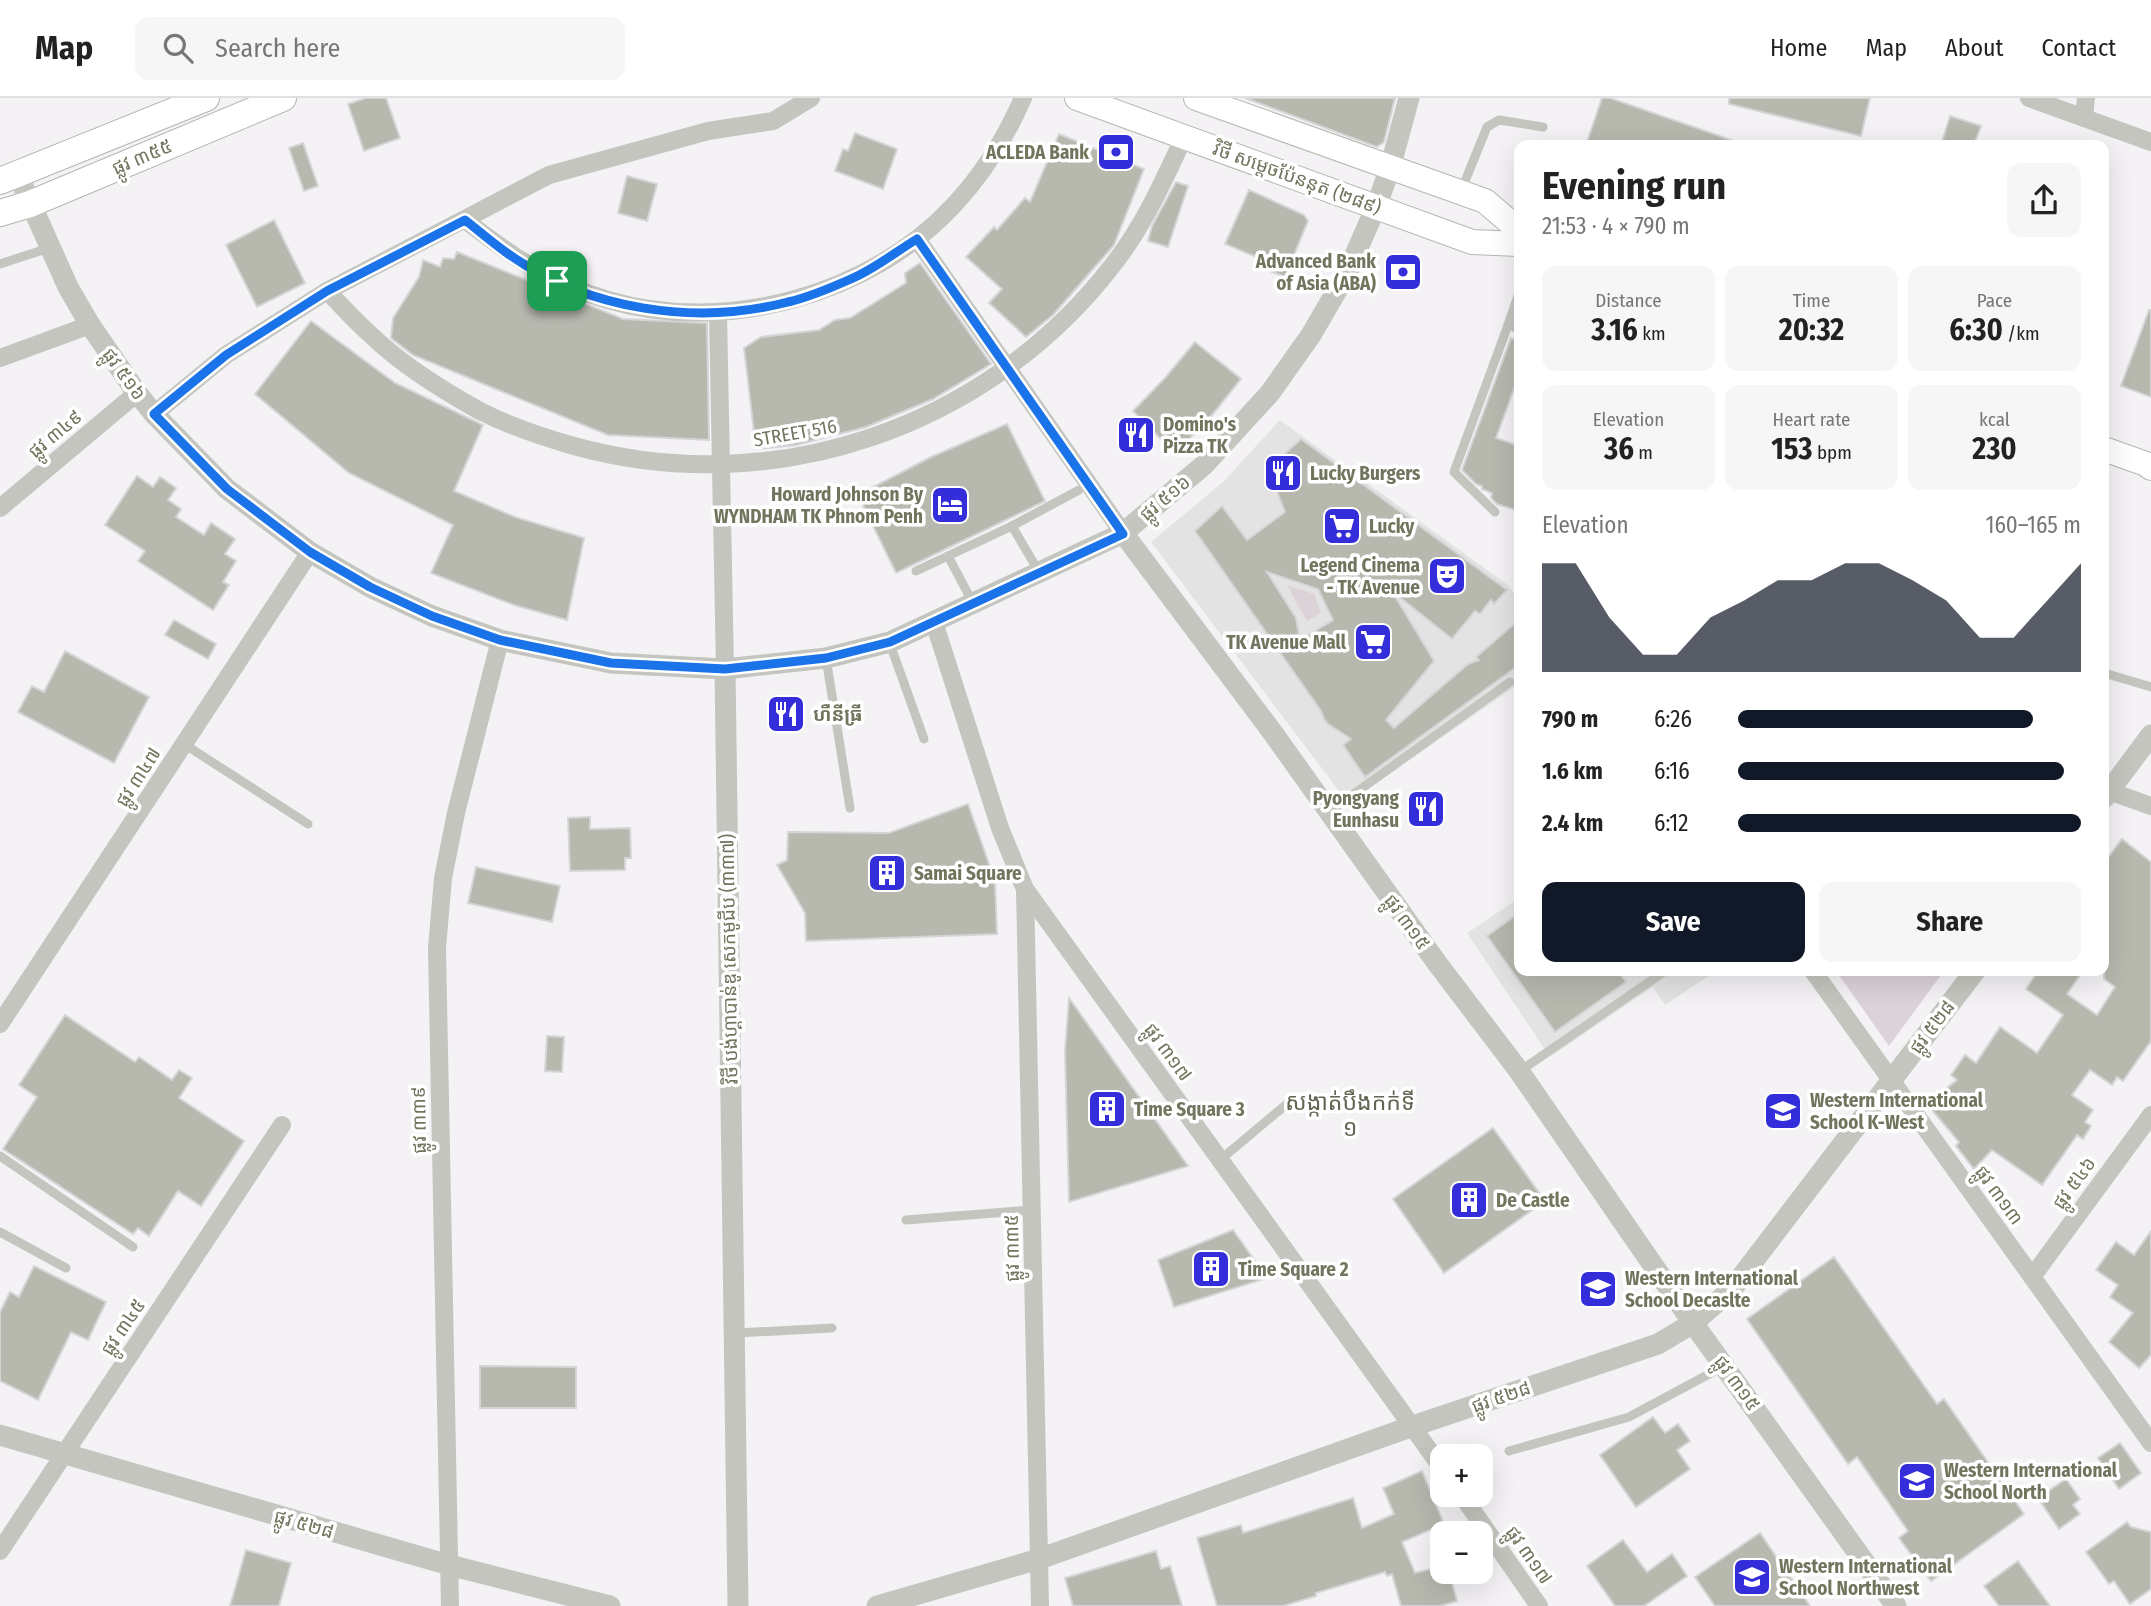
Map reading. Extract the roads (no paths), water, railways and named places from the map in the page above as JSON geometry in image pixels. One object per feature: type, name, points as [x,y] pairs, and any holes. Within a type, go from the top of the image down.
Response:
[{"type":"main road","name":"ផ្លូវ ៣៥៥","points":[[9,178],[206,98]]},
{"type":"main road","name":"ផ្លូវ ៣៥៥","points":[[0,213],[30,204],[238,107],[284,98]]},
{"type":"main road","name":"វិថី សម្តេចប៉ែននុត (២៨៩)","points":[[1077,98],[1472,242],[1514,244]]},
{"type":"main road","points":[[1196,98],[1485,201],[1514,226]]},
{"type":"main road","points":[[2109,451],[2149,465]]},
{"type":"street","points":[[154,414],[226,355],[327,291],[549,175],[708,131],[773,121],[811,98]]},
{"type":"street","points":[[465,220],[521,261],[557,281],[609,301],[663,311],[718,313],[789,302],[856,277],[917,239],[953,206],[985,168],[1010,127],[1023,98]]},
{"type":"street","name":"ផ្លូវ ៥១៦","points":[[9,178],[30,204],[49,248],[90,325],[137,393],[227,489],[310,552],[370,587],[419,610],[500,640],[611,663],[725,669],[826,658],[890,642],[1123,534],[1205,466],[1270,393],[1311,335],[1347,273],[1390,168],[1409,98]]},
{"type":"street","points":[[2029,98],[2151,142]]},
{"type":"street","points":[[2084,118],[2086,98]]},
{"type":"street","name":"STREET 516","points":[[327,291],[373,338],[426,378],[482,412],[543,437],[606,455],[671,464],[721,465],[797,458],[872,439],[942,408],[1007,368],[1064,321],[1112,266],[1153,204],[1184,137]]},
{"type":"street","name":"ផ្លូវ ៣១៥","points":[[917,239],[1123,534],[1519,1071],[1693,1323],[1896,1606]]},
{"type":"street","name":"វិថី បង់ហ្គាបាន់ឌូ សេកមូជីប (៣៣៧)","points":[[718,313],[738,1606]]},
{"type":"street","points":[[0,358],[90,325]]},
{"type":"street","name":"ផ្លូវ ៣៤៩","points":[[0,508],[137,393]]},
{"type":"street","name":"ផ្លូវ ៣៤៧","points":[[0,1024],[310,552]]},
{"type":"street","name":"ផ្លូវ ៣១៧","points":[[933,622],[1000,828],[1025,889],[1430,1451]]},
{"type":"street","name":"ផ្លូវ ៣៣៩","points":[[450,1606],[437,948],[443,878],[456,813],[500,640]]},
{"type":"street","points":[[2109,791],[2151,735]]},
{"type":"street","points":[[2109,796],[2151,806]]},
{"type":"street","name":"ផ្លូវ ៣៣៥","points":[[1025,889],[1040,1606]]},
{"type":"street","name":"ផ្លូវ ៣១៣","points":[[1817,976],[2150,1438]]},
{"type":"street","name":"ផ្លូវ ៥២៨","points":[[877,1606],[1039,1559],[1413,1426],[1658,1344],[1693,1323],[1732,1289],[1971,976]]},
{"type":"street","name":"ផ្លូវ ៥៤៦","points":[[2032,1277],[2151,1115]]},
{"type":"street","name":"ផ្លូវ ៣៤៥","points":[[0,1551],[282,1125]]},
{"type":"street","name":"ផ្លូវ ៥២៨","points":[[0,1435],[449,1565],[610,1606]]},
{"type":"street","name":"ផ្លូវ ៣១៧","points":[[1470,1507],[1539,1606]]},
{"type":"lane","points":[[1460,193],[1487,127],[1499,120],[1543,127]]},
{"type":"lane","points":[[0,264],[49,248]]},
{"type":"lane","points":[[1495,512],[1454,472],[1514,308]]},
{"type":"lane","points":[[1508,325],[1514,327]]},
{"type":"lane","points":[[916,571],[1012,526],[1079,490]]},
{"type":"lane","points":[[1012,526],[1039,572]]},
{"type":"lane","points":[[948,556],[973,603]]},
{"type":"lane","points":[[890,642],[924,739]]},
{"type":"lane","points":[[826,658],[850,808]]},
{"type":"lane","points":[[2109,674],[2151,687]]},
{"type":"lane","points":[[1328,812],[1510,682]]},
{"type":"lane","points":[[184,744],[308,824]]},
{"type":"lane","points":[[1519,1071],[1658,976]]},
{"type":"lane","points":[[1220,1160],[1294,1098]]},
{"type":"lane","points":[[0,1156],[132,1247]]},
{"type":"lane","points":[[906,1220],[1032,1210]]},
{"type":"lane","points":[[0,1232],[66,1268]]},
{"type":"lane","points":[[733,1333],[832,1328]]},
{"type":"lane","points":[[1509,1451],[1629,1417],[1724,1366]]},
{"type":"place","name":"ACLEDA Bank","points":[[1116,152]]},
{"type":"place","name":"Advanced Bank of Asia (ABA)","points":[[1403,272]]},
{"type":"place","name":"Domino's Pizza TK","points":[[1136,435]]},
{"type":"place","name":"Lucky Burgers","points":[[1283,473]]},
{"type":"place","name":"Howard Johnson By WYNDHAM TK Phnom Penh","points":[[950,505]]},
{"type":"place","name":"Lucky","points":[[1342,526]]},
{"type":"place","name":"Legend Cinema - TK Avenue","points":[[1447,576]]},
{"type":"place","name":"TK Avenue Mall","points":[[1373,642]]},
{"type":"place","name":"ហឺនីធ្រី","points":[[786,714]]},
{"type":"place","name":"Pyongyang Eunhasu","points":[[1426,809]]},
{"type":"place","name":"Samai Square","points":[[887,873]]},
{"type":"place","name":"Time Square 3","points":[[1107,1109]]},
{"type":"place","name":"Western International School K-West","points":[[1783,1111]]},
{"type":"place","name":"De Castle","points":[[1469,1200]]},
{"type":"place","name":"Time Square 2","points":[[1211,1269]]},
{"type":"place","name":"Western International School Decaslte","points":[[1598,1289]]},
{"type":"place","name":"Western International School North","points":[[1917,1481]]},
{"type":"place","name":"Western International School Northwest","points":[[1752,1577]]},
{"type":"district","name":"សង្កាត់បឹងកក់ទី ១","points":[[1350,1115]]}]
